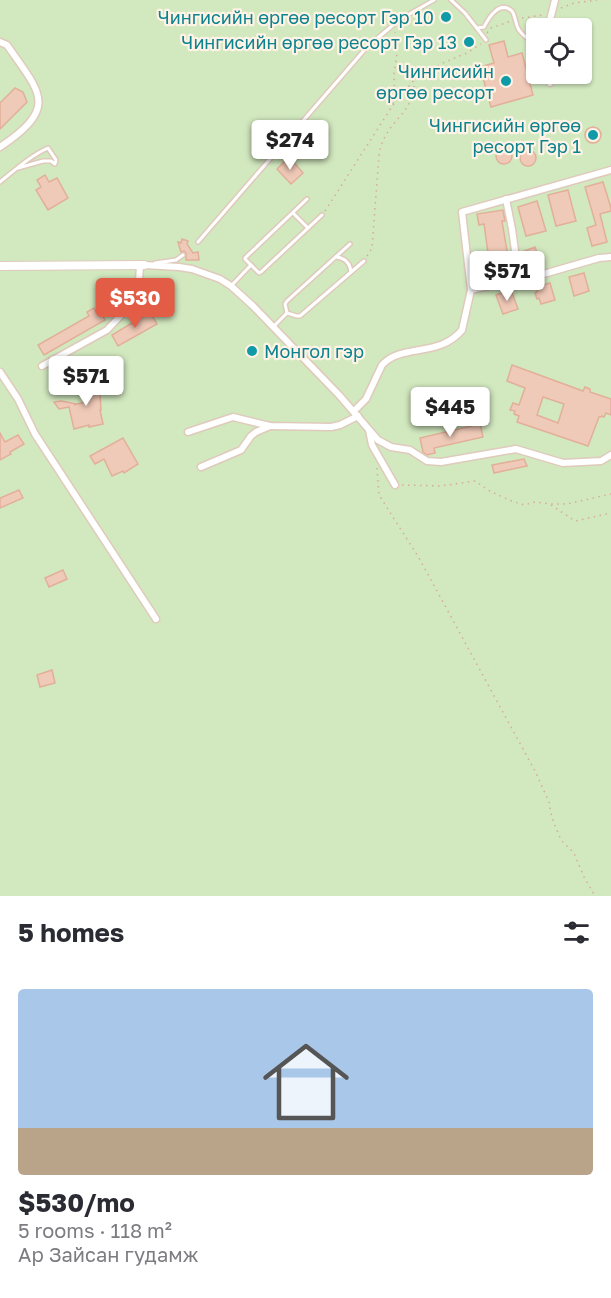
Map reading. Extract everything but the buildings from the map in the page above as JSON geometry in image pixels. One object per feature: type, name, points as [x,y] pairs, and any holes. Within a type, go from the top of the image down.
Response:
[{"type":"street","points":[[551,18],[555,0]]},
{"type":"street","points":[[0,42],[7,45],[30,79],[38,92],[39,102],[35,116],[25,129],[0,147]]},
{"type":"street","points":[[188,432],[233,417],[270,426],[340,426],[356,414],[386,361],[403,354],[441,346],[462,330],[471,290],[462,212],[611,170]]},
{"type":"street","points":[[506,199],[519,279]]},
{"type":"street","points":[[471,290],[598,258],[611,257]]},
{"type":"street","points":[[42,366],[107,330],[122,314],[133,289],[139,282],[142,265]]},
{"type":"street","points":[[0,266],[142,265],[192,269],[211,276],[231,286],[247,300],[378,440],[391,447],[410,450],[427,461],[441,462],[516,449],[563,462],[601,461],[611,455]]},
{"type":"street","points":[[0,372],[18,399],[36,434],[156,619]]},
{"type":"street","points":[[201,467],[241,450],[251,436],[270,426]]},
{"type":"street","points":[[369,429],[372,445],[395,485]]},
{"type":"lane","points":[[198,242],[361,53],[391,26],[412,11],[434,0]]},
{"type":"lane","points":[[451,0],[485,38]]},
{"type":"lane","points":[[477,28],[484,27],[492,12],[498,7],[505,7],[511,9],[516,26],[526,37]]},
{"type":"lane","points":[[0,182],[18,168],[38,153],[48,148],[56,160],[56,164],[51,160],[18,168]]},
{"type":"lane","points":[[307,199],[245,258],[251,265],[259,273],[261,272],[322,215]]},
{"type":"lane","points":[[293,213],[308,228]]},
{"type":"lane","points":[[287,313],[285,304],[287,300],[350,244]]},
{"type":"lane","points":[[142,265],[176,260],[183,255]]},
{"type":"lane","points":[[336,257],[341,257],[348,262],[351,272]]},
{"type":"lane","points":[[287,313],[300,316],[364,261]]},
{"type":"lane","points":[[231,286],[251,265]]},
{"type":"lane","points":[[273,327],[287,313]]},
{"type":"path","points":[[322,215],[393,105],[414,80],[445,62],[468,53],[485,38],[491,28],[515,20],[552,14],[574,3],[597,0]]},
{"type":"path","points":[[391,26],[398,39],[393,105]]},
{"type":"path","points":[[364,261],[372,248],[379,155],[383,140],[405,112],[414,91],[414,80]]},
{"type":"path","points":[[377,455],[379,495],[419,558],[535,771],[549,802],[552,818],[561,840],[574,853],[584,878],[595,896]]},
{"type":"path","points":[[395,485],[441,486],[475,482],[509,500],[524,505],[535,502],[567,504],[611,494]]},
{"type":"path","points":[[550,504],[575,521],[611,513]]},
{"type":"green space","points":[[0,0],[611,0],[611,896],[0,896]]},
{"type":"place","name":"Чингисийн өргөө ресорт Гэр 10","points":[[446,17]]},
{"type":"place","name":"Чингисийн өргөө ресорт Гэр 13","points":[[469,42]]},
{"type":"place","name":"Чингисийн өргөө ресорт","points":[[506,81]]},
{"type":"place","name":"Чингисийн өргөө ресорт Гэр 1","points":[[593,135]]},
{"type":"place","name":"Монгол гэр","points":[[252,351]]}]
